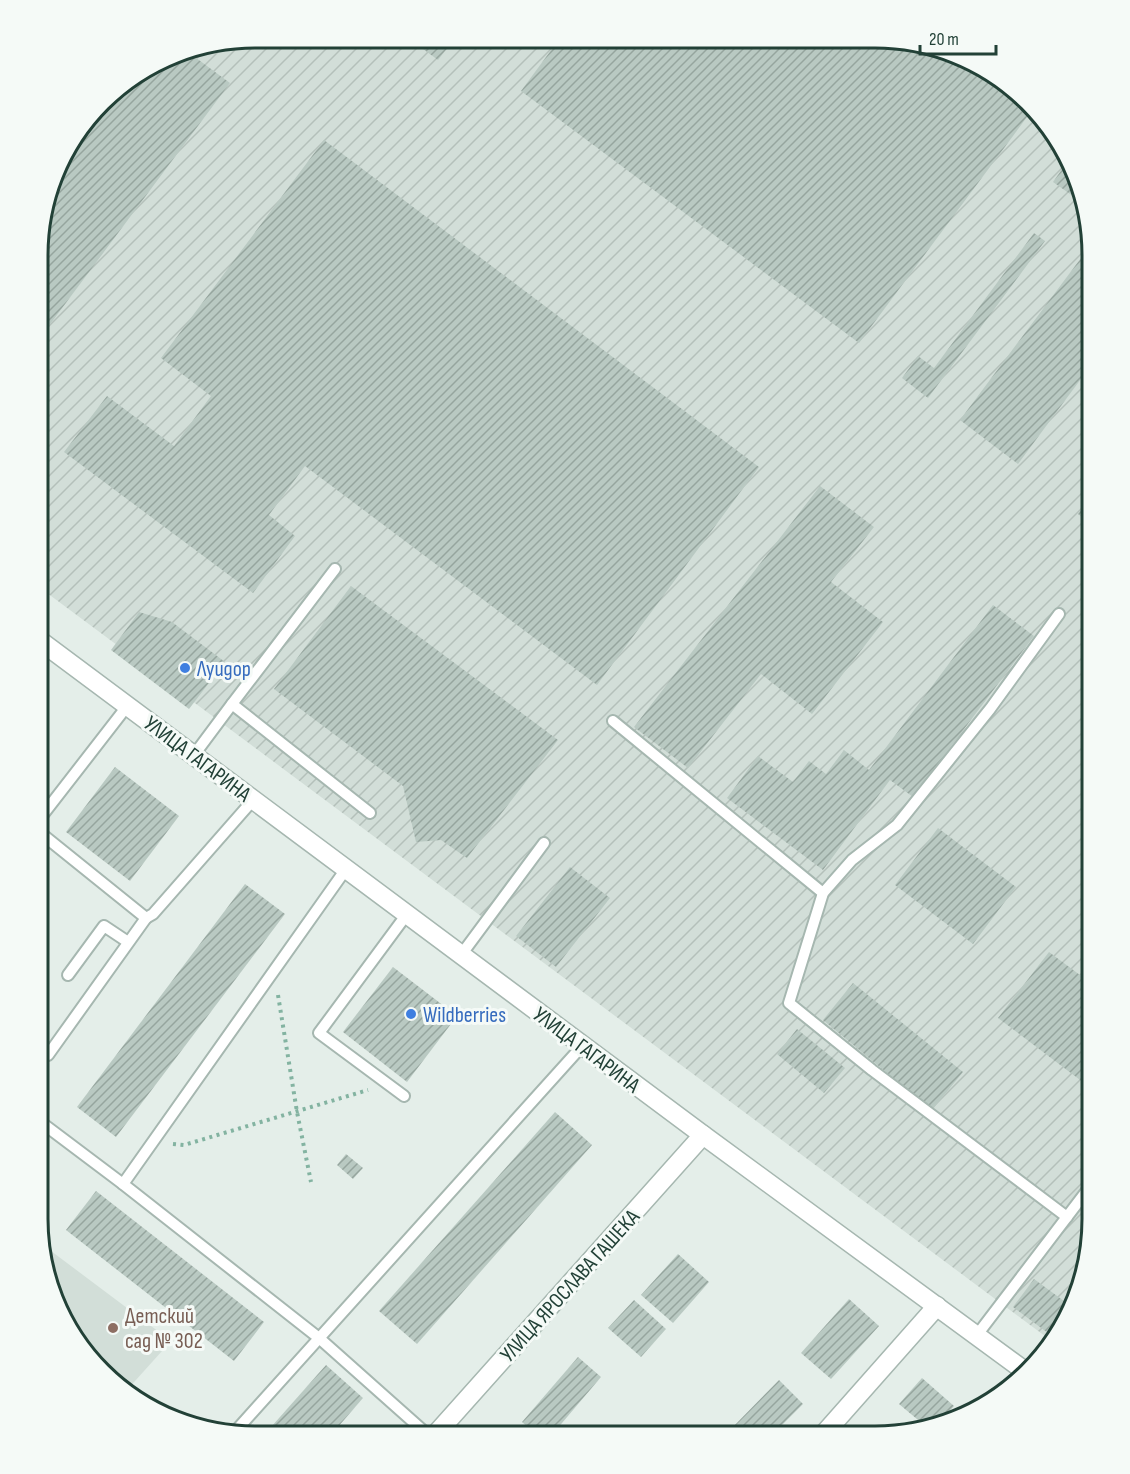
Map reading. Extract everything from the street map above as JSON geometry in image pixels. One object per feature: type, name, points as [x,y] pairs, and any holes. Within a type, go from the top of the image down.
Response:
[{"type":"street","name":"УЛИЦА ГАГАРИНА","points":[[48,646],[703,1135],[1019,1368]]},
{"type":"street","name":"УЛИЦА ЯРОСЛАВА ГАШЕКА","points":[[443,1426],[703,1135]]},
{"type":"street","points":[[831,1426],[937,1306]]},
{"type":"lane","points":[[194,755],[335,568]]},
{"type":"lane","points":[[1059,614],[990,709],[897,825],[852,860],[823,893],[789,1003],[872,1070],[1067,1217]]},
{"type":"lane","points":[[232,704],[370,813]]},
{"type":"lane","points":[[48,808],[128,705]]},
{"type":"lane","points":[[613,722],[823,893]]},
{"type":"lane","points":[[48,1055],[146,918],[153,914],[253,800]]},
{"type":"lane","points":[[48,839],[146,918]]},
{"type":"lane","points":[[461,955],[544,843]]},
{"type":"lane","points":[[123,1184],[346,869]]},
{"type":"lane","points":[[404,1096],[319,1033],[407,914]]},
{"type":"lane","points":[[68,975],[104,926],[128,942]]},
{"type":"lane","points":[[241,1425],[583,1045]]},
{"type":"lane","points":[[48,1128],[319,1338],[418,1426]]},
{"type":"lane","points":[[977,1335],[1082,1197]]},
{"type":"path","points":[[274,970],[311,1182]]},
{"type":"path","points":[[156,1138],[184,1145],[373,1089],[385,1082]]},
{"type":"shaded area","points":[[241,48],[875,48],[929,55],[967,69],[1012,99],[1031,118],[1061,163],[1066,176],[1075,201],[1082,255],[1082,1233],[1071,1286],[1061,1311],[1045,1336],[48,594],[48,255],[50,228],[59,188],[76,151],[99,118],[118,99],[151,76],[176,64],[201,55]]},
{"type":"shaded area","name":"Детский сад № 302","points":[[51,1251],[171,1341],[132,1385],[129,1383],[91,1345],[69,1311],[59,1286]]},
{"type":"building","points":[[422,48],[447,48],[438,60]]},
{"type":"building","points":[[553,48],[875,48],[929,55],[967,69],[1012,99],[1028,115],[859,343],[521,91]]},
{"type":"building","points":[[195,57],[230,83],[48,327],[48,255],[55,201],[76,151],[99,118],[118,99],[151,76]]},
{"type":"building","points":[[324,140],[759,467],[597,685],[305,466],[269,515],[295,536],[253,593],[64,452],[107,396],[174,446],[211,396],[161,358]]},
{"type":"building","points":[[1063,168],[1073,196],[1053,182]]},
{"type":"building","points":[[1034,233],[1045,241],[928,398],[902,378],[918,356],[934,368]]},
{"type":"building","points":[[1082,257],[1082,378],[1018,464],[960,420]]},
{"type":"building","points":[[820,486],[874,527],[831,582],[883,622],[812,714],[761,674],[688,768],[634,727]]},
{"type":"building","points":[[351,586],[558,740],[467,858],[441,840],[416,842],[403,786],[274,689]]},
{"type":"building","points":[[993,605],[1034,636],[913,797],[890,780],[823,870],[727,798],[758,756],[793,782],[809,761],[826,774],[844,750],[869,770]]},
{"type":"building","points":[[139,612],[172,622],[225,662],[189,709],[111,650]]},
{"type":"building","points":[[115,767],[179,816],[130,881],[66,832]]},
{"type":"building","points":[[938,828],[1016,887],[973,944],[895,885]]},
{"type":"building","points":[[570,867],[610,898],[556,967],[516,936]]},
{"type":"building","points":[[245,884],[285,914],[116,1137],[77,1107]]},
{"type":"building","points":[[1049,952],[1082,977],[1082,1081],[998,1018]]},
{"type":"building","points":[[393,967],[457,1016],[407,1082],[343,1032]]},
{"type":"building","points":[[853,983],[963,1072],[932,1110],[823,1020]]},
{"type":"building","points":[[797,1029],[845,1068],[824,1093],[777,1054]]},
{"type":"building","points":[[555,1112],[592,1145],[417,1344],[379,1311]]},
{"type":"building","points":[[346,1154],[363,1168],[353,1179],[337,1165]]},
{"type":"building","points":[[96,1191],[264,1322],[234,1361],[66,1230]]},
{"type":"building","points":[[678,1254],[709,1282],[673,1323],[641,1295]]},
{"type":"building","points":[[1034,1279],[1065,1302],[1048,1333],[1013,1307]]},
{"type":"building","points":[[849,1299],[879,1326],[831,1379],[801,1353]]},
{"type":"building","points":[[634,1300],[666,1329],[641,1357],[608,1328]]},
{"type":"building","points":[[578,1357],[601,1377],[559,1426],[527,1426],[522,1422]]},
{"type":"building","points":[[326,1365],[363,1398],[339,1426],[272,1426]]},
{"type":"building","points":[[922,1378],[954,1406],[948,1412],[919,1421],[899,1404]]},
{"type":"building","points":[[779,1380],[803,1404],[781,1426],[734,1426]]},
{"type":"place","name":"Луидор","points":[[185,668]]},
{"type":"place","name":"Wildberries","points":[[411,1014]]},
{"type":"place","name":"Детский сад № 302","points":[[113,1328]]}]
